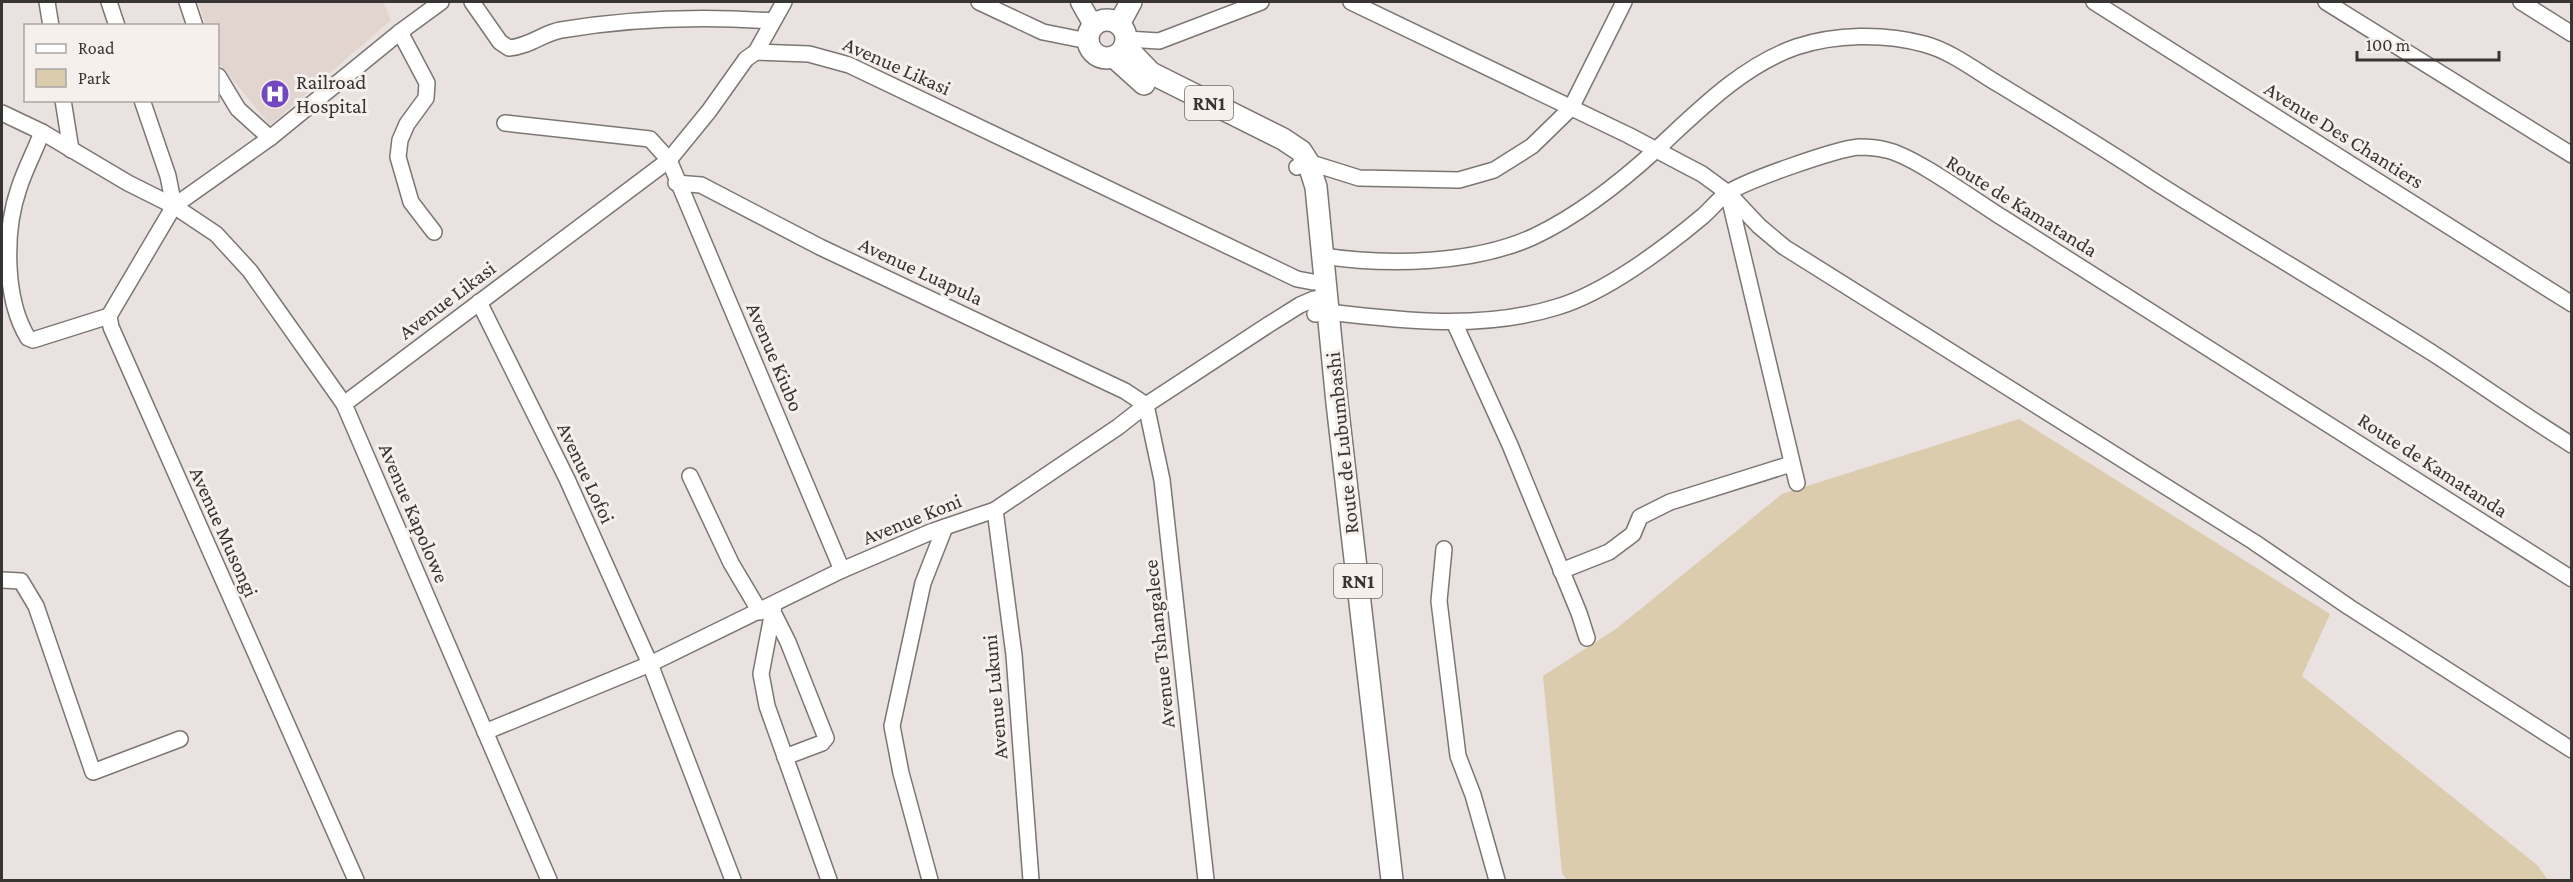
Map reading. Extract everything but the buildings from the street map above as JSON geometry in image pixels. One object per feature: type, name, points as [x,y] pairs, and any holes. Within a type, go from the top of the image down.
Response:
[{"type":"highway","points":[[1111,32],[1131,2]]},
{"type":"highway","name":"RN1","points":[[1111,32],[1150,88],[1299,160]]},
{"type":"highway","name":"Route de Lubumbashi","points":[[1299,160],[1316,187],[1323,256],[1319,301],[1379,880]]},
{"type":"highway","name":"Route de Lubumbashi","points":[[1299,160],[1305,187],[1392,880]]},
{"type":"main road","points":[[1080,2],[1111,32]]},
{"type":"street","points":[[47,2],[51,24]]},
{"type":"street","points":[[109,2],[116,24]]},
{"type":"street","points":[[187,2],[194,24]]},
{"type":"street","points":[[42,132],[18,190],[8,271],[17,315],[28,338],[33,340],[109,316],[174,206],[270,138],[400,32],[441,2]]},
{"type":"street","points":[[472,2],[500,42],[509,48],[532,44],[558,30],[639,20],[707,16],[773,21]]},
{"type":"street","points":[[756,52],[784,2]]},
{"type":"street","points":[[979,2],[1043,32],[1111,32],[1159,41],[1261,2]]},
{"type":"street","points":[[1351,2],[1656,149],[1702,174],[1728,193],[1784,247],[2254,542],[2349,607],[2571,750]]},
{"type":"street","name":"Avenue Des Chantiers","points":[[2094,2],[2571,304]]},
{"type":"street","points":[[2326,2],[2571,155]]},
{"type":"street","points":[[2521,2],[2571,34]]},
{"type":"street","points":[[1299,160],[1359,178],[1459,180],[1494,170],[1532,146],[1571,108],[1620,3]]},
{"type":"street","points":[[400,32],[428,83],[426,98],[407,124],[400,140],[398,158],[411,202],[434,232]]},
{"type":"street","points":[[1323,256],[1359,261],[1401,262],[1447,258],[1516,244],[1537,235],[1599,198],[1693,115],[1748,71],[1797,46],[1829,39],[1868,37],[1927,45],[1958,60],[2087,136],[2185,201],[2434,354],[2571,445]]},
{"type":"street","name":"Avenue Likasi","points":[[344,404],[669,160],[709,111],[746,59],[756,52],[809,54],[849,64],[1297,279],[1319,301],[1413,322]]},
{"type":"street","points":[[219,78],[238,109],[270,138]]},
{"type":"street","points":[[63,102],[71,150]]},
{"type":"street","points":[[143,102],[168,176],[174,206]]},
{"type":"street","name":"Avenue Kapolowe","points":[[2,113],[42,132],[174,206],[216,234],[250,271],[344,404],[549,880]]},
{"type":"street","points":[[505,123],[650,139],[669,160]]},
{"type":"street","name":"Route de Kamatanda","points":[[1413,322],[1513,318],[1559,307],[1626,274],[1703,216],[1728,193],[1828,154],[1858,147],[1888,150],[1918,165],[2003,218],[2571,579]]},
{"type":"street","name":"Avenue Kiubo","points":[[669,160],[676,183],[842,570]]},
{"type":"street","name":"Avenue Luapula","points":[[676,183],[701,185],[820,247],[973,318],[1125,392],[1146,405]]},
{"type":"street","points":[[1728,193],[1797,483]]},
{"type":"street","name":"Avenue Koni","points":[[486,732],[650,664],[769,610],[842,570],[939,529],[994,510],[1118,427],[1146,405],[1300,305],[1319,301]]},
{"type":"street","name":"Avenue Lofoi","points":[[479,302],[567,479],[650,664],[733,880]]},
{"type":"street","name":"Avenue Musongi","points":[[109,316],[111,327],[356,880]]},
{"type":"street","points":[[1454,322],[1510,445],[1587,638]]},
{"type":"street","name":"Avenue Tshangalece","points":[[1146,405],[1162,480],[1206,880]]},
{"type":"street","points":[[1561,571],[1609,552],[1633,534],[1640,517],[1670,502],[1791,464]]},
{"type":"street","points":[[690,476],[731,563],[769,610],[788,642],[826,738],[822,743],[785,757]]},
{"type":"street","name":"Avenue Lukuni","points":[[994,510],[1014,655],[1031,880]]},
{"type":"street","points":[[930,880],[901,773],[892,726],[923,583],[939,529]]},
{"type":"street","points":[[1444,549],[1438,601],[1458,756],[1473,795],[1497,880]]},
{"type":"street","points":[[2,580],[21,581],[36,606],[93,772],[180,739]]},
{"type":"street","points":[[769,610],[761,674],[767,706],[829,880]]},
{"type":"shaded area","name":"Railroad Hospital","points":[[198,2],[383,2],[391,20],[270,125],[219,63],[219,24],[206,24]]},
{"type":"green space","points":[[2019,419],[2330,614],[2302,676],[2537,865],[2548,880],[1567,880],[1562,873],[1543,676],[1616,629],[1782,494]]},
{"type":"place","name":"Railroad Hospital","points":[[275,94]]}]
